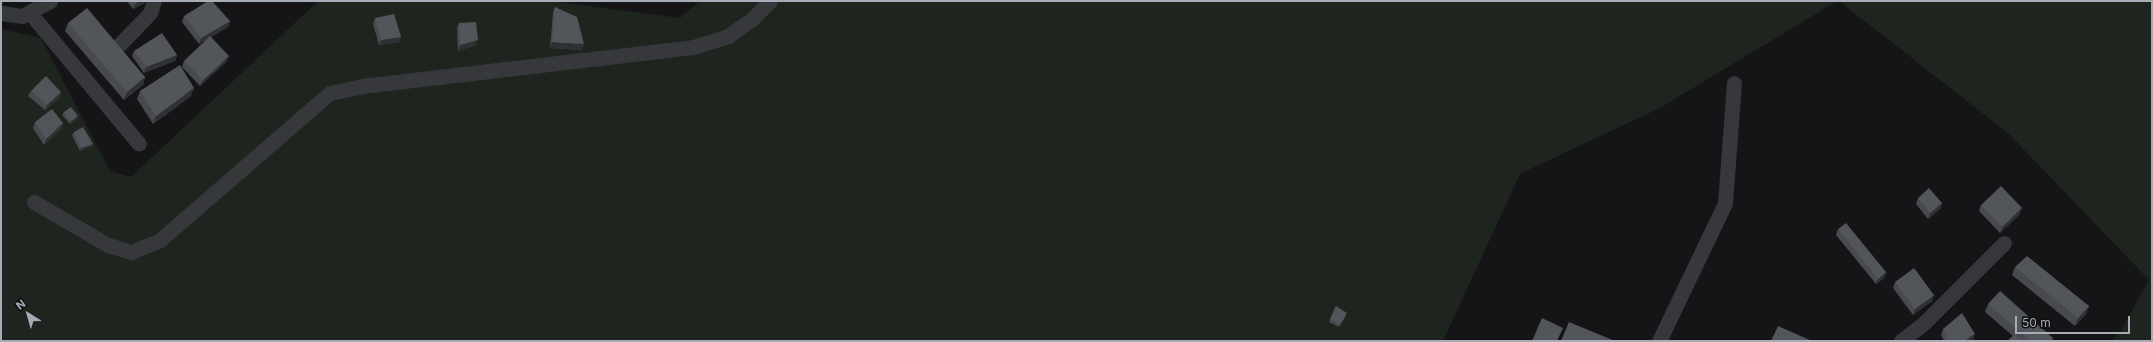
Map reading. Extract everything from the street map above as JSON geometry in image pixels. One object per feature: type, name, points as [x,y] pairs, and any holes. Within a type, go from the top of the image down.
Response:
[{"type":"street","points":[[1,13],[22,16],[50,1]]},
{"type":"street","points":[[120,44],[150,13],[154,1]]},
{"type":"street","points":[[34,202],[108,245],[131,252],[160,240],[330,93],[362,86],[693,47],[728,36],[751,20],[770,1]]},
{"type":"street","points":[[30,13],[139,144]]},
{"type":"street","points":[[1659,341],[1725,203],[1734,83]]},
{"type":"street","points":[[1900,341],[1924,322],[2004,243]]},
{"type":"shaded area","points":[[550,1],[680,18],[700,1],[1837,1],[1660,108],[1520,174],[1443,341],[1,341],[1,29],[41,38],[110,171],[131,177],[317,2]]},
{"type":"shaded area","points":[[1839,1],[2152,1],[2152,341],[2111,341],[2119,334],[2149,280],[2009,134]]},
{"type":"building","points":[[208,1],[212,1],[230,21],[201,38],[184,16]]},
{"type":"building","points":[[555,7],[577,17],[584,44],[552,42]]},
{"type":"building","points":[[87,8],[145,77],[127,92],[68,23]]},
{"type":"building","points":[[394,14],[401,37],[381,40],[375,18]]},
{"type":"building","points":[[476,22],[478,40],[460,45],[459,23]]},
{"type":"building","points":[[162,33],[177,55],[146,67],[134,51]]},
{"type":"building","points":[[210,36],[229,56],[203,80],[184,61]]},
{"type":"building","points":[[180,65],[194,88],[156,116],[140,91]]},
{"type":"building","points":[[46,76],[61,92],[47,105],[31,91]]},
{"type":"building","points":[[71,107],[78,116],[71,121],[64,112]]},
{"type":"building","points":[[52,109],[63,123],[46,139],[35,122]]},
{"type":"building","points":[[83,127],[93,144],[81,148],[74,132]]},
{"type":"building","points":[[2001,186],[2022,208],[2002,227],[1981,205]]},
{"type":"building","points":[[1929,188],[1942,203],[1930,213],[1918,198]]},
{"type":"building","points":[[1846,223],[1886,272],[1878,279],[1838,229]]},
{"type":"building","points":[[2027,256],[2089,306],[2078,318],[2015,267]]},
{"type":"building","points":[[1914,268],[1934,295],[1915,309],[1895,282]]},
{"type":"building","points":[[2000,291],[2053,338],[2050,341],[2031,341],[1988,304]]},
{"type":"building","points":[[1336,306],[1347,313],[1340,324],[1330,319]]},
{"type":"building","points":[[1962,313],[1975,334],[1964,341],[1948,341],[1943,329]]},
{"type":"building","points":[[1542,318],[1563,328],[1557,341],[1532,341]]},
{"type":"building","points":[[1569,322],[1615,341],[1561,341]]},
{"type":"building","points":[[1778,326],[1812,341],[1771,341]]},
{"type":"building","points":[[2014,335],[2020,341],[2007,341]]}]
